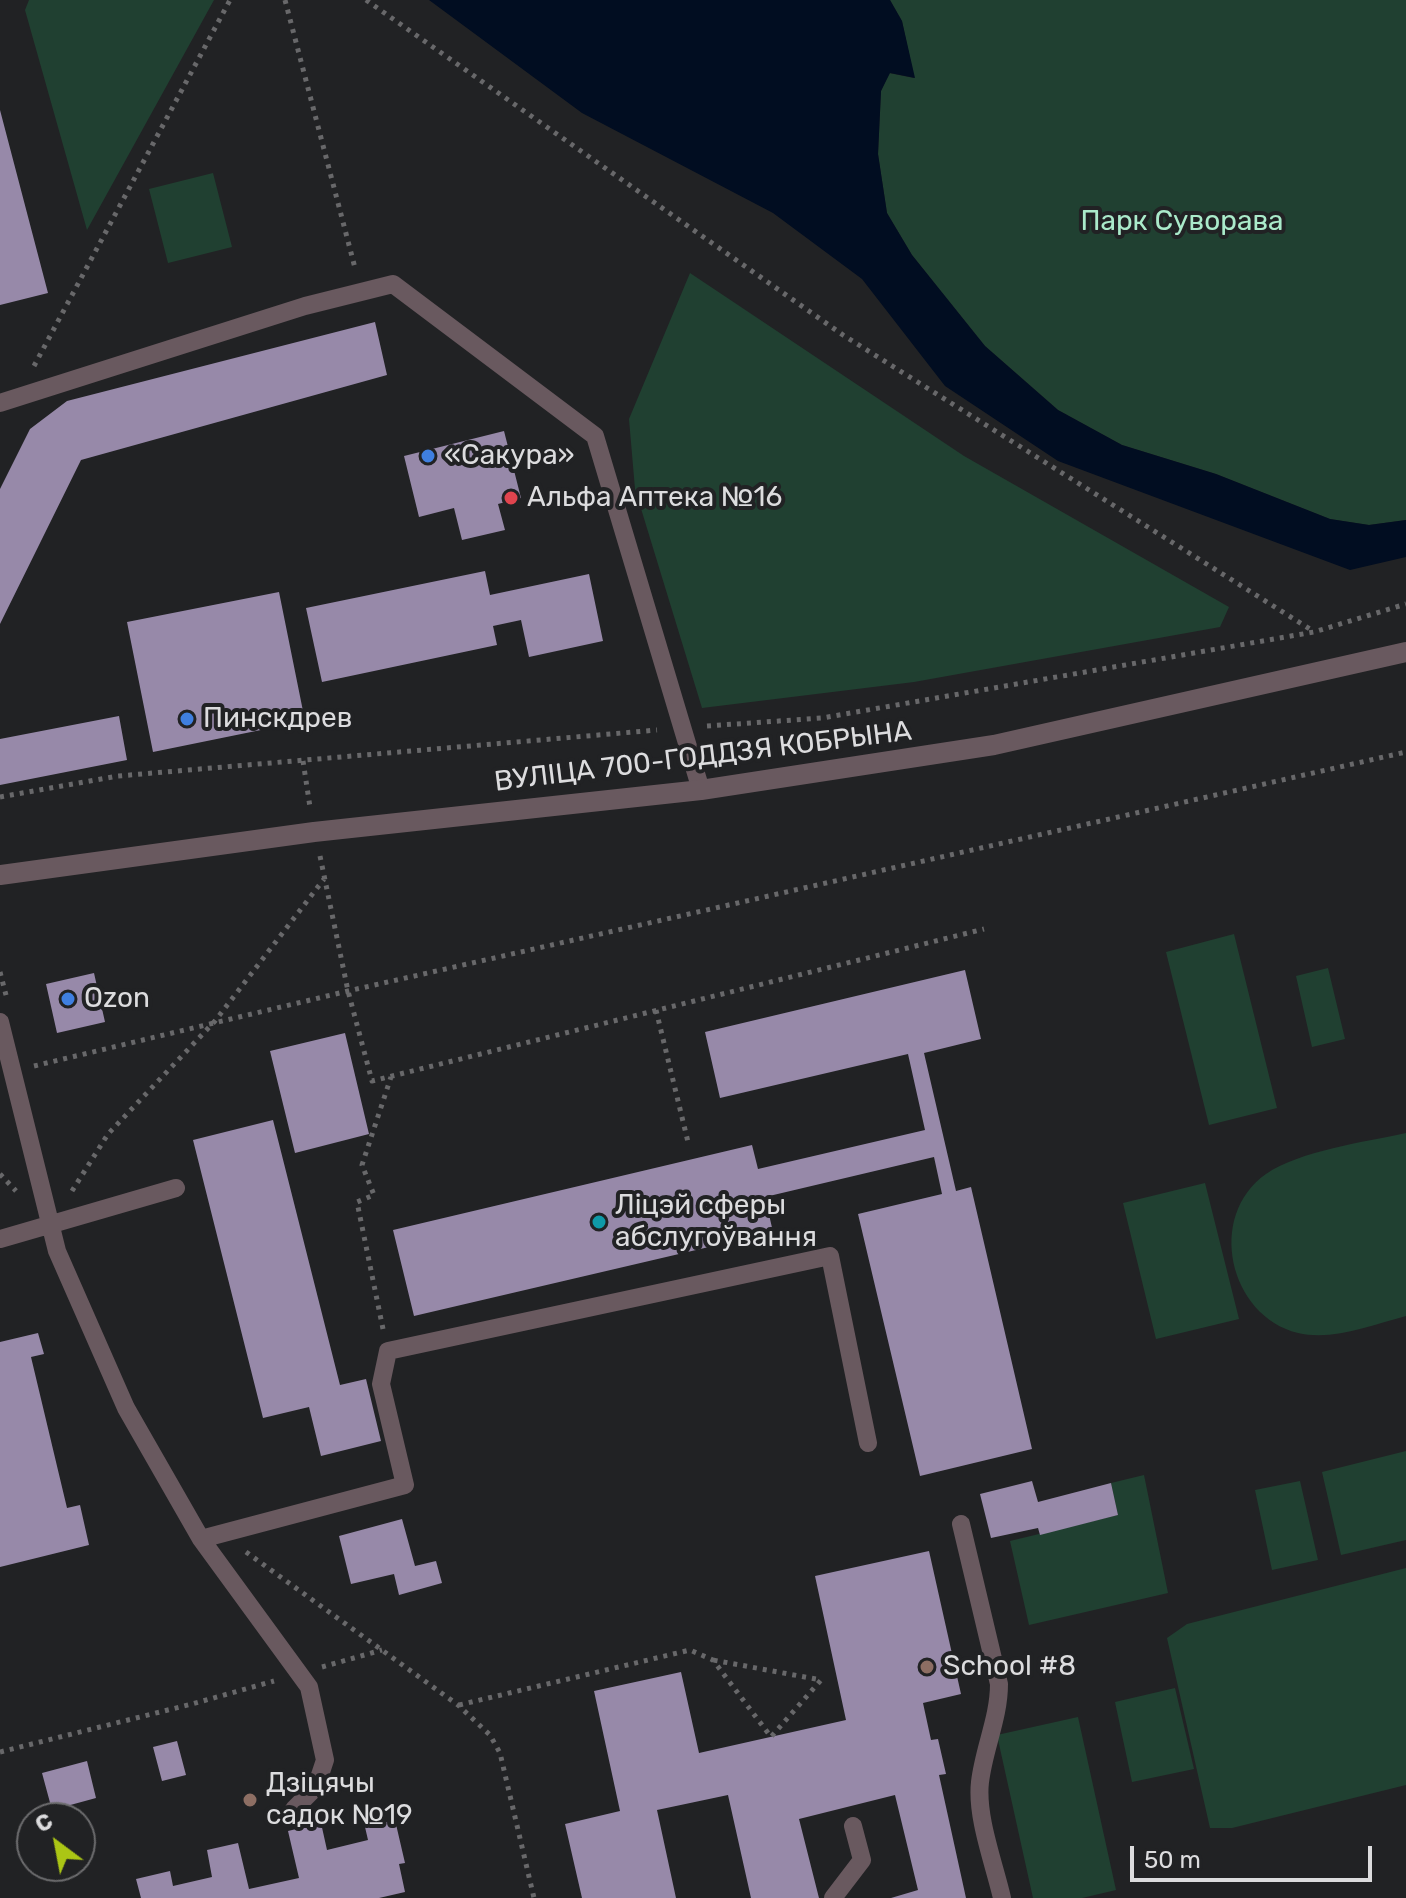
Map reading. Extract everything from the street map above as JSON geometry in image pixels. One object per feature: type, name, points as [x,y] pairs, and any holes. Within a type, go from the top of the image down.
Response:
[{"type":"street","name":"ВУЛІЦА 700-ГОДДЗЯ КОБРЫНА","points":[[0,875],[314,832],[701,790],[994,745],[1406,652]]},
{"type":"lane","points":[[8,401],[305,306],[393,284],[595,436],[701,790]]},
{"type":"lane","points":[[6,1017],[7,1072],[57,1224],[57,1251],[126,1408],[201,1539],[309,1687],[325,1760],[316,1787],[294,1809]]},
{"type":"lane","points":[[0,1239],[176,1188]]},
{"type":"lane","points":[[201,1539],[405,1485],[381,1384],[388,1351],[830,1256],[868,1443]]},
{"type":"lane","points":[[961,1524],[999,1684],[999,1706],[980,1782],[980,1807],[1002,1898]]},
{"type":"lane","points":[[833,1898],[862,1860],[853,1826]]},
{"type":"path","points":[[8,401],[230,0]]},
{"type":"path","points":[[285,0],[361,292]]},
{"type":"path","points":[[366,0],[843,335],[1314,632]]},
{"type":"path","points":[[7,1072],[215,1021],[1406,752]]},
{"type":"path","points":[[303,761],[314,832],[348,991],[372,1081],[984,929]]},
{"type":"path","points":[[57,1224],[61,1208],[108,1134],[215,1021],[324,879]]},
{"type":"path","points":[[0,972],[6,1017]]},
{"type":"path","points":[[656,1010],[688,1142]]},
{"type":"path","points":[[388,1351],[357,1202],[374,1195],[362,1165],[391,1076]]},
{"type":"path","points":[[221,1533],[458,1705],[490,1735],[500,1753],[534,1898]]},
{"type":"path","points":[[1,1751],[192,1704],[382,1650]]},
{"type":"path","points":[[458,1705],[690,1650],[713,1660],[821,1680],[771,1737],[713,1660]]},
{"type":"green space","points":[[29,0],[214,0],[87,230],[25,10]]},
{"type":"green space","name":"Парк Суворава","points":[[890,0],[1406,0],[1406,520],[1369,525],[1330,519],[1216,474],[1122,445],[1058,410],[985,346],[912,255],[887,213],[878,154],[881,91],[889,73],[914,78],[902,21]]},
{"type":"green space","points":[[213,173],[232,247],[168,263],[149,189]]},
{"type":"green space","points":[[690,273],[964,456],[1229,607],[1220,627],[914,682],[702,708],[635,489],[629,419]]},
{"type":"green space","points":[[1234,934],[1277,1108],[1209,1125],[1166,952]]},
{"type":"green space","points":[[1328,968],[1345,1039],[1312,1047],[1296,976]]},
{"type":"green space","points":[[1406,1133],[1406,1316],[1325,1335],[1298,1333],[1274,1323],[1255,1307],[1242,1286],[1234,1263],[1232,1238],[1236,1214],[1247,1192],[1266,1174],[1296,1159]]},
{"type":"green space","points":[[1205,1183],[1239,1319],[1156,1339],[1123,1203]]},
{"type":"green space","points":[[1406,1451],[1406,1540],[1341,1555],[1322,1472]]},
{"type":"green space","points":[[1144,1475],[1168,1593],[1029,1625],[1010,1541],[1118,1515],[1111,1483]]},
{"type":"green space","points":[[1300,1481],[1318,1560],[1272,1570],[1255,1490]]},
{"type":"green space","points":[[1406,1568],[1406,1785],[1232,1828],[1210,1828],[1167,1638],[1187,1624]]},
{"type":"green space","points":[[1175,1688],[1194,1769],[1132,1782],[1115,1702]]},
{"type":"green space","points":[[1078,1717],[1116,1890],[1082,1898],[1033,1898],[997,1735]]},
{"type":"water","points":[[429,0],[890,0],[902,21],[915,78],[890,73],[881,91],[878,154],[887,213],[912,255],[985,346],[1058,410],[1122,445],[1216,474],[1330,519],[1369,525],[1406,520],[1406,557],[1350,570],[1058,461],[945,386],[862,279],[773,213],[582,113]]},
{"type":"building","points":[[0,110],[48,293],[0,305]]},
{"type":"building","points":[[375,322],[387,375],[81,460],[0,624],[0,489],[30,429],[67,401]]},
{"type":"building","points":[[504,431],[521,498],[498,504],[505,530],[462,540],[454,508],[419,517],[404,456]]},
{"type":"building","points":[[485,571],[490,595],[589,574],[603,641],[529,657],[521,620],[493,626],[497,645],[322,682],[306,608]]},
{"type":"building","points":[[279,592],[305,721],[153,752],[127,622]]},
{"type":"building","points":[[119,716],[127,760],[0,785],[0,739]]},
{"type":"building","name":"Ліцэй сферы абслугоўвання","points":[[965,970],[981,1039],[924,1053],[956,1191],[971,1187],[1032,1449],[920,1476],[858,1214],[942,1194],[934,1157],[765,1197],[773,1232],[414,1316],[393,1230],[752,1145],[758,1169],[925,1130],[908,1054],[720,1098],[705,1032]]},
{"type":"building","points":[[94,973],[105,1022],[57,1033],[46,984]]},
{"type":"building","points":[[345,1033],[369,1134],[295,1153],[270,1051]]},
{"type":"building","points":[[273,1120],[340,1385],[366,1379],[381,1441],[321,1456],[309,1407],[263,1418],[193,1140]]},
{"type":"building","points":[[38,1333],[44,1354],[31,1357],[67,1508],[80,1505],[89,1545],[0,1567],[0,1342]]},
{"type":"building","points":[[1032,1481],[1038,1502],[1111,1483],[1118,1515],[1040,1535],[1038,1528],[991,1538],[980,1494]]},
{"type":"building","points":[[402,1519],[415,1566],[436,1561],[442,1583],[399,1595],[394,1574],[351,1584],[339,1536]]},
{"type":"building","points":[[929,1551],[961,1694],[923,1703],[931,1740],[938,1739],[946,1774],[939,1775],[966,1898],[891,1898],[918,1890],[895,1795],[799,1819],[819,1898],[751,1898],[728,1795],[657,1810],[676,1898],[582,1898],[565,1824],[620,1811],[594,1691],[681,1672],[699,1753],[846,1720],[815,1576]]},
{"type":"building","points":[[177,1741],[186,1775],[162,1781],[153,1747]]},
{"type":"building","points":[[87,1761],[96,1798],[81,1802],[50,1802],[42,1773]]},
{"type":"building","points":[[395,1820],[405,1863],[399,1864],[405,1892],[379,1898],[141,1898],[136,1879],[170,1871],[173,1886],[212,1877],[207,1850],[238,1843],[249,1889],[299,1878],[288,1831],[321,1823],[327,1850],[368,1840],[365,1827]]},
{"type":"place","name":"«Сакура»","points":[[428,456]]},
{"type":"place","name":"Альфа Аптека №16","points":[[511,498]]},
{"type":"place","name":"Пинскдрев","points":[[187,719]]},
{"type":"place","name":"Ozon","points":[[68,999]]},
{"type":"place","name":"Ліцэй сферы абслугоўвання","points":[[599,1222]]},
{"type":"place","name":"School #8","points":[[927,1667]]},
{"type":"place","name":"Дзіцячы садок №19","points":[[250,1800]]}]
